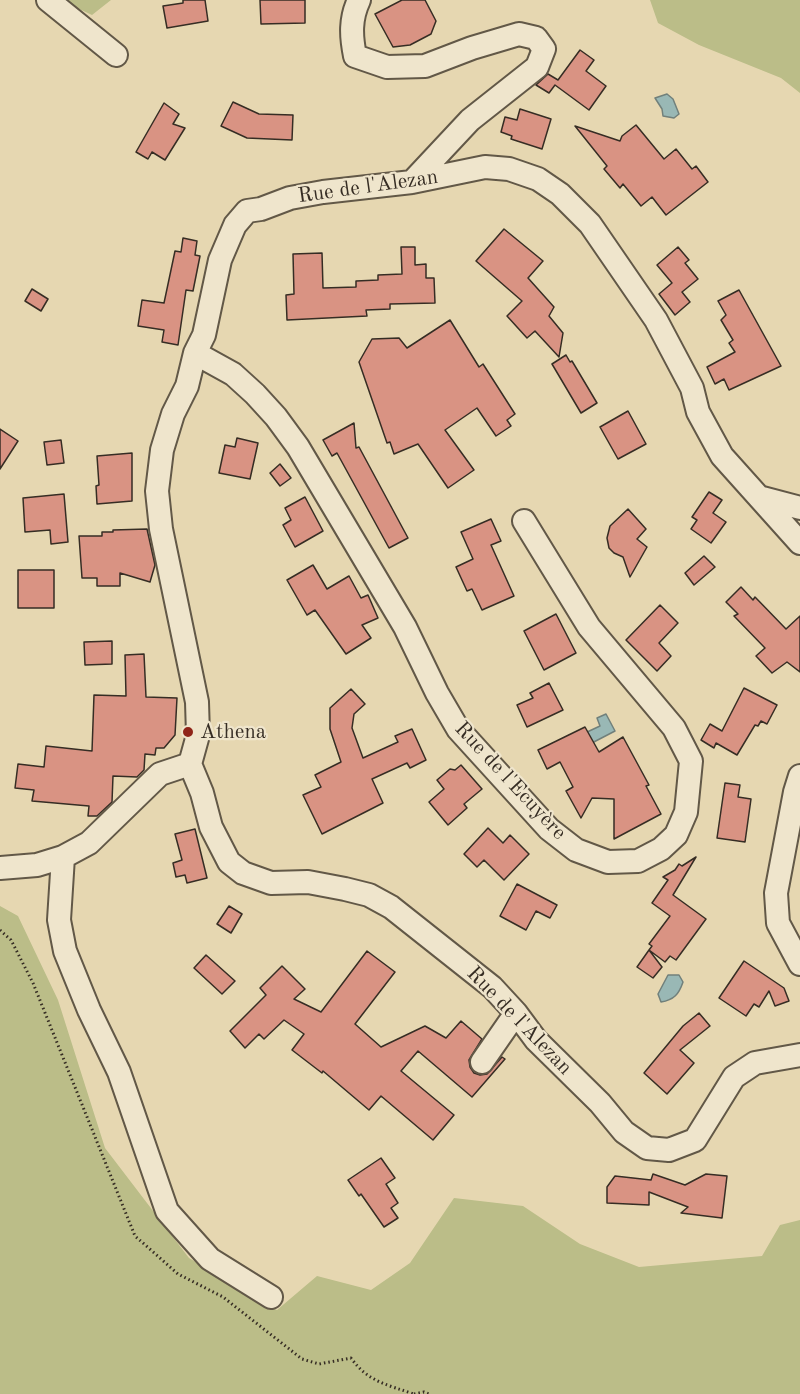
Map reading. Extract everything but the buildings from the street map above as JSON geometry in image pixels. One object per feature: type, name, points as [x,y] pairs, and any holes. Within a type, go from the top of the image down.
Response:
[{"type":"street","points":[[48,0],[116,55]]},
{"type":"street","points":[[359,0],[351,33],[355,56],[387,67],[425,66],[472,48],[519,34],[537,38],[544,50],[537,67],[470,120],[412,182]]},
{"type":"street","name":"Rue de l'Alezan","points":[[800,543],[722,456],[698,412],[692,388],[656,320],[590,224],[560,194],[538,179],[509,168],[484,167],[412,182],[290,198],[261,209],[247,211],[235,225],[219,260],[204,335],[195,353],[187,386],[173,414],[162,450],[157,491],[160,529],[197,702],[198,735],[190,764],[202,793],[211,827],[229,862],[243,873],[271,883],[308,882],[369,895],[391,907],[492,987],[516,1013],[536,1040],[600,1102],[624,1131],[647,1148],[669,1150],[695,1140],[734,1077],[755,1063],[800,1055]]},
{"type":"street","name":"Rue de l'Ecuyère","points":[[195,353],[233,374],[255,394],[276,417],[298,447],[405,627],[437,693],[458,729],[549,829],[576,850],[608,862],[638,861],[661,849],[676,835],[686,812],[691,761],[674,728],[589,627],[524,521]]},
{"type":"street","points":[[759,497],[800,508]]},
{"type":"street","points":[[0,868],[38,866],[63,857],[88,843],[160,774],[190,764]]},
{"type":"street","points":[[800,776],[776,893],[778,923],[800,964]]},
{"type":"street","points":[[63,857],[59,920],[65,951],[89,1010],[119,1072],[167,1211],[210,1259],[271,1297]]},
{"type":"street","points":[[482,1062],[516,1013]]},
{"type":"path","points":[[414,1394],[424,1392],[429,1394]]},
{"type":"green space","points":[[60,0],[111,0],[92,15]]},
{"type":"green space","points":[[650,0],[800,0],[800,93],[781,78],[699,45],[658,23]]},
{"type":"green space","points":[[0,906],[18,916],[58,1000],[105,1148],[189,1258],[277,1310],[317,1276],[371,1290],[410,1263],[454,1198],[523,1206],[580,1244],[639,1267],[762,1256],[780,1225],[800,1220],[800,1394],[0,1394]]},
{"type":"water","points":[[667,94],[673,99],[679,114],[674,118],[663,116],[662,109],[655,98]]},
{"type":"water","points":[[606,714],[615,731],[590,744],[585,733],[600,726],[597,718]]},
{"type":"water","points":[[668,975],[679,975],[683,982],[675,996],[661,1002],[658,994]]},
{"type":"place","name":"Athena","points":[[188,732]]}]
